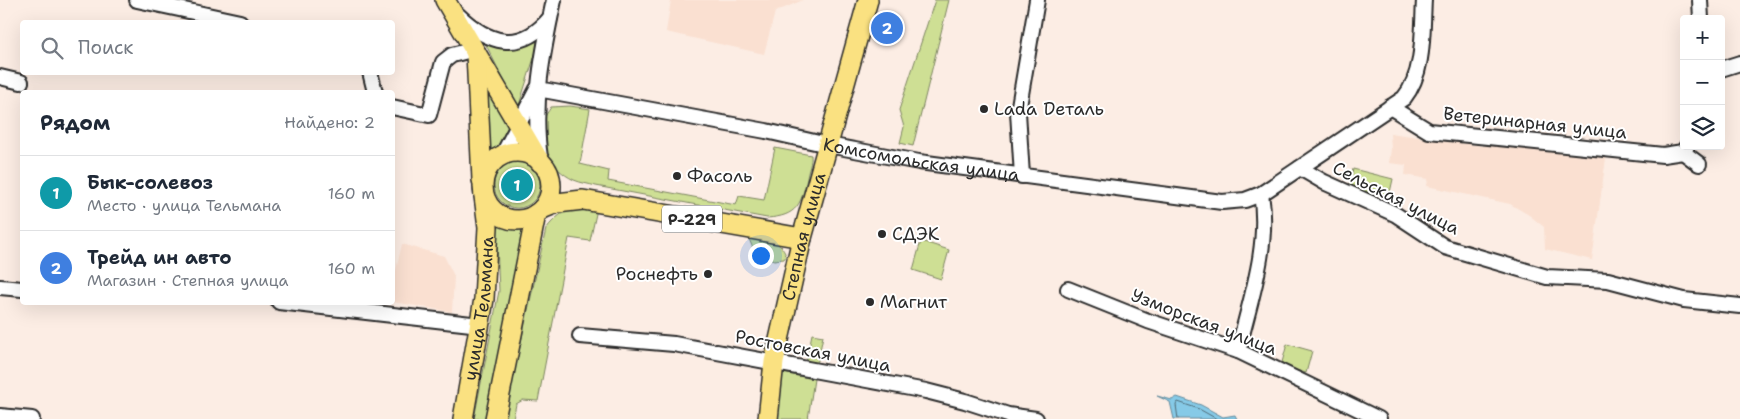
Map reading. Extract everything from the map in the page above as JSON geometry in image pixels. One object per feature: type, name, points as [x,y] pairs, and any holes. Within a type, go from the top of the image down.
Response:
[{"type":"main road","name":"Степная улица","points":[[768,419],[774,362],[802,238],[868,0]]},
{"type":"main road","points":[[447,3],[541,163]]},
{"type":"main road","points":[[475,49],[483,191]]},
{"type":"main road","points":[[502,156],[522,153],[532,156],[541,163]]},
{"type":"main road","name":"улица Тельмана","points":[[463,419],[484,299],[488,227],[483,191],[486,172],[492,163],[502,156]]},
{"type":"main road","name":"улица Тельмана","points":[[495,419],[539,212],[550,194],[548,172],[541,163]]},
{"type":"main road","name":"Р-229","points":[[550,180],[583,200]]},
{"type":"main road","name":"улица Тельмана","points":[[483,191],[488,205],[506,219],[524,220],[539,212]]},
{"type":"main road","name":"Р-229","points":[[539,212],[557,202],[583,200],[802,238]]},
{"type":"street","points":[[137,0],[231,20]]},
{"type":"street","name":"улица Тельмана","points":[[541,163],[537,140],[538,88],[554,0]]},
{"type":"street","points":[[1022,176],[1018,112],[1037,0]]},
{"type":"street","name":"Комсомольская улица","points":[[538,88],[766,131],[828,145],[936,164],[1222,202],[1245,200],[1261,194],[1404,98],[1411,89],[1415,79],[1421,53],[1424,0]]},
{"type":"street","points":[[1700,0],[1700,15]]},
{"type":"street","points":[[447,3],[467,24],[493,38],[505,41],[519,40],[532,36],[550,18]]},
{"type":"street","points":[[395,108],[429,115],[443,62],[452,54],[475,49]]},
{"type":"street","points":[[1725,68],[1740,63]]},
{"type":"street","points":[[371,75],[374,90]]},
{"type":"street","points":[[0,77],[21,82]]},
{"type":"street","name":"улица Тельмана","points":[[502,156],[538,88]]},
{"type":"street","name":"Ветеринарная улица","points":[[1390,107],[1429,131],[1663,155],[1681,150]]},
{"type":"street","points":[[1686,150],[1699,164]]},
{"type":"street","name":"Сельская улица","points":[[1300,168],[1324,182],[1395,214],[1445,247],[1547,277],[1608,280],[1684,300],[1740,306]]},
{"type":"street","points":[[1238,351],[1261,257],[1264,212],[1261,194]]},
{"type":"street","points":[[0,287],[20,289]]},
{"type":"street","name":"Узморская улица","points":[[1068,289],[1148,321],[1238,351],[1379,419]]},
{"type":"street","points":[[305,305],[480,325]]},
{"type":"street","name":"Ростовская улица","points":[[580,336],[674,344],[774,362],[926,392],[965,401],[1008,415],[1036,419]]},
{"type":"street","points":[[0,416],[32,419]]},
{"type":"shaded area","points":[[671,0],[803,0],[775,12],[764,54],[666,32]]},
{"type":"shaded area","points":[[1390,133],[1482,146],[1497,143],[1606,158],[1592,260],[1545,249],[1544,227],[1529,215],[1510,204],[1427,186],[1428,179],[1405,175],[1406,165],[1389,163],[1391,149]]},
{"type":"shaded area","points":[[402,244],[444,256],[454,276],[452,312],[395,302],[395,274]]},
{"type":"green space","points":[[935,0],[949,0],[913,146],[900,143],[904,127],[899,110]]},
{"type":"green space","points":[[483,39],[505,45],[518,45],[540,39],[518,108]]},
{"type":"green space","points":[[484,76],[511,123],[491,158]]},
{"type":"green space","points":[[570,106],[590,109],[580,164],[609,171],[608,181],[736,205],[739,196],[764,200],[775,148],[811,155],[800,202],[791,212],[785,215],[767,218],[577,181],[559,170],[553,163],[548,156],[543,139],[544,119],[551,107]]},
{"type":"green space","points":[[517,162],[530,166],[536,172],[540,185],[536,198],[530,204],[517,208],[504,204],[498,198],[494,185],[498,172],[504,166]]},
{"type":"green space","points":[[1353,169],[1393,179],[1389,197],[1349,188]]},
{"type":"green space","points":[[577,206],[597,209],[590,241],[569,238],[538,401],[523,400],[516,404],[513,419],[504,419],[546,229],[560,215]]},
{"type":"green space","points":[[496,219],[514,227],[528,225],[485,419],[474,419],[499,291]]},
{"type":"green space","points":[[746,232],[775,242],[786,256],[784,259],[774,260],[755,253]]},
{"type":"green space","points":[[921,241],[949,250],[941,279],[913,270]]},
{"type":"green space","points":[[812,334],[823,336],[817,365],[806,363]]},
{"type":"green space","points":[[1287,344],[1312,351],[1306,373],[1281,366]]},
{"type":"green space","points":[[782,373],[814,379],[808,419],[778,419]]},
{"type":"water","points":[[1157,396],[1172,400],[1177,397],[1201,405],[1223,417],[1235,415],[1237,419],[1174,419],[1170,402]]},
{"type":"place","name":"Трейд ин авто","points":[[887,28]]},
{"type":"place","name":"Lada Dеталь","points":[[984,109]]},
{"type":"place","name":"Фасоль","points":[[677,176]]},
{"type":"place","name":"Бык-солевоз","points":[[517,185]]},
{"type":"place","name":"СДЭК","points":[[882,234]]},
{"type":"place","name":"Роснефть","points":[[708,274]]},
{"type":"place","name":"Магнит","points":[[870,302]]}]
